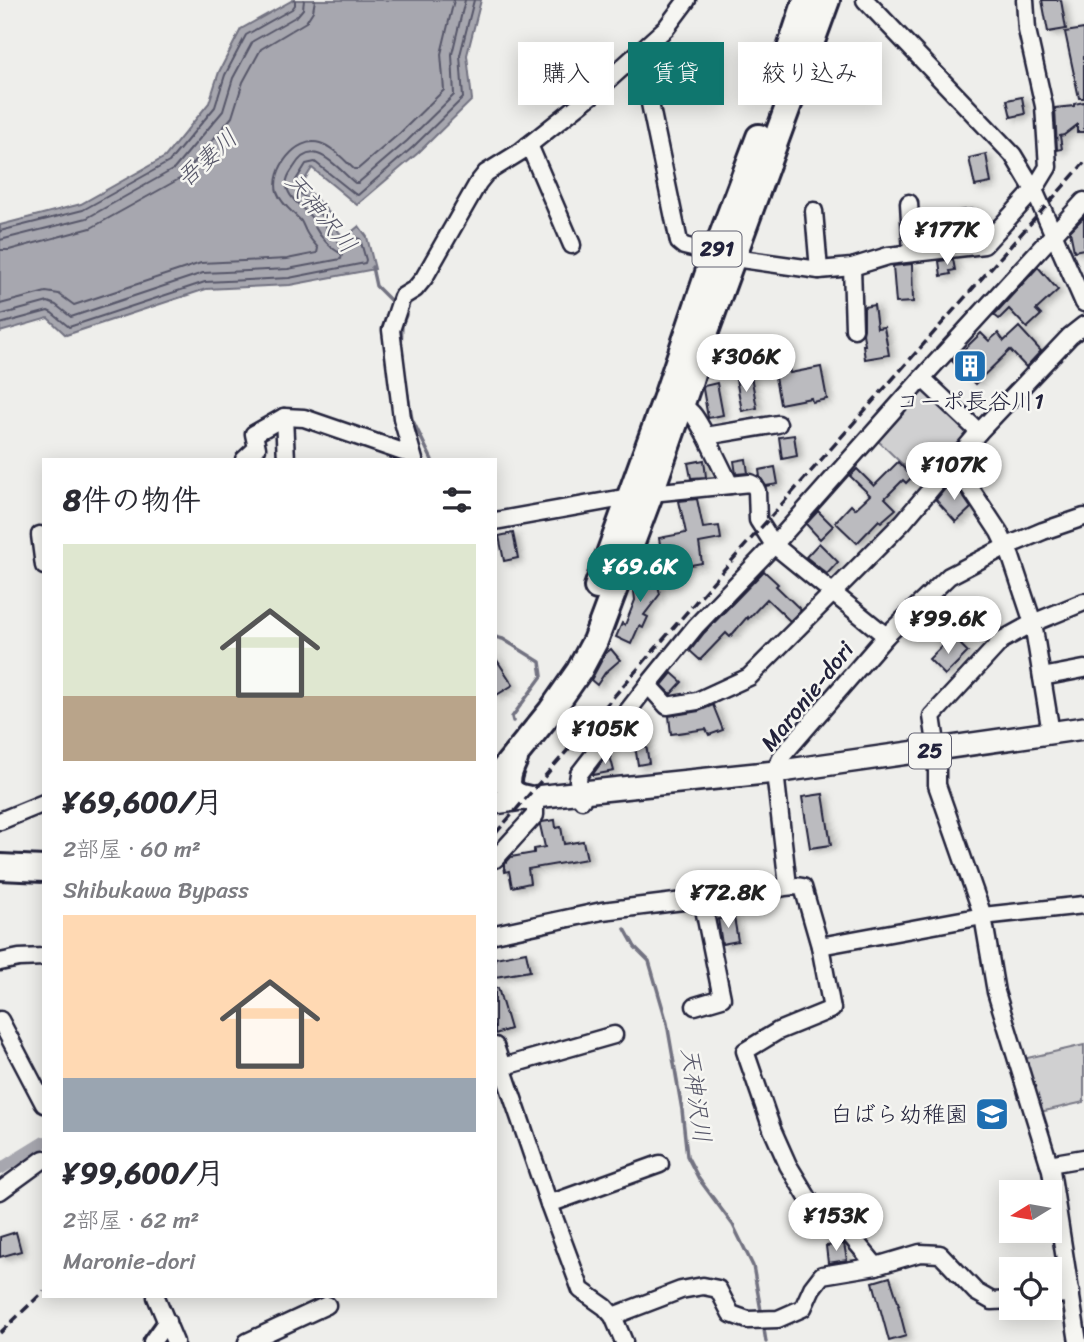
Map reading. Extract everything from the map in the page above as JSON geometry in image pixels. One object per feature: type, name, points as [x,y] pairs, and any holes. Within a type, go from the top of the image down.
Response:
[{"type":"highway","name":"291","points":[[511,800],[506,758],[568,658],[640,495],[674,401],[698,353],[725,256],[806,0]]},
{"type":"highway","name":"291","points":[[725,256],[827,0]]},
{"type":"highway","points":[[506,758],[508,786],[516,795],[511,800]]},
{"type":"highway","points":[[6,872],[42,869]]},
{"type":"main road","name":"25","points":[[511,800],[694,788],[775,772],[1084,728]]},
{"type":"street","points":[[652,42],[687,0]]},
{"type":"street","points":[[865,0],[1013,155],[1034,190],[1084,303]]},
{"type":"street","points":[[650,105],[679,242],[684,246],[725,256],[818,270],[852,267],[888,256],[984,245],[1034,190],[1048,167],[1044,106],[1027,30],[1025,0]]},
{"type":"street","points":[[413,457],[402,418],[391,330],[402,296],[415,289],[424,278],[486,173],[529,145],[628,64]]},
{"type":"street","points":[[529,145],[572,245]]},
{"type":"street","points":[[582,796],[579,774],[696,626],[774,545],[1084,201]]},
{"type":"street","points":[[909,203],[912,253]]},
{"type":"street","points":[[814,211],[818,270]]},
{"type":"street","points":[[852,267],[854,329]]},
{"type":"street","points":[[648,685],[667,706],[697,701],[750,677],[903,522],[979,432],[1070,336],[1084,325]]},
{"type":"street","points":[[922,378],[979,432]]},
{"type":"street","points":[[674,401],[690,409],[730,485]]},
{"type":"street","points":[[246,458],[257,448],[254,434],[285,417],[304,418],[413,457]]},
{"type":"street","points":[[285,417],[286,458]]},
{"type":"street","points":[[706,436],[778,424]]},
{"type":"street","points":[[953,462],[1007,546],[1033,623],[1051,733]]},
{"type":"street","points":[[497,521],[640,495],[750,483],[757,492],[758,520],[774,545],[886,636]]},
{"type":"street","name":"Maronie-dori","points":[[775,772],[782,756],[886,636],[949,576],[1007,546],[1084,517]]},
{"type":"street","points":[[40,535],[42,541]]},
{"type":"street","points":[[1078,1342],[1049,1164],[996,992],[983,916],[937,785],[937,750],[932,716],[1002,640],[1033,623],[1084,602]]},
{"type":"street","points":[[1042,677],[1084,669]]},
{"type":"street","points":[[775,772],[788,886]]},
{"type":"street","points":[[497,857],[535,815],[511,800]]},
{"type":"street","points":[[0,821],[42,804]]},
{"type":"street","points":[[497,934],[602,911],[788,886],[803,887],[820,946],[832,1009],[778,1031],[745,1051],[772,1129],[788,1165],[814,1208],[836,1218],[876,1266]]},
{"type":"street","points":[[695,1006],[722,998],[702,899]]},
{"type":"street","points":[[820,946],[983,916],[1084,905]]},
{"type":"street","points":[[0,962],[42,957]]},
{"type":"street","points":[[0,1020],[42,1100]]},
{"type":"street","points":[[502,1067],[614,1035]]},
{"type":"street","points":[[497,1052],[581,1290],[613,1316],[624,1342]]},
{"type":"street","points":[[1049,1164],[1084,1158]]},
{"type":"street","points":[[0,1191],[42,1160]]},
{"type":"street","points":[[549,1204],[660,1164]]},
{"type":"street","points":[[613,1316],[681,1290],[703,1286],[719,1289],[731,1314],[748,1320],[778,1319],[803,1308],[812,1288],[822,1275],[876,1266],[920,1253],[940,1254],[976,1292],[992,1301],[999,1301]]},
{"type":"street","points":[[1062,1294],[1071,1293]]},
{"type":"street","points":[[156,1298],[175,1342]]},
{"type":"street","points":[[247,1342],[327,1305]]},
{"type":"street","points":[[152,1342],[167,1321]]},
{"type":"shaded area","points":[[921,386],[968,428],[969,435],[923,484],[874,437]]},
{"type":"shaded area","points":[[1084,1045],[1084,1102],[1040,1112],[1023,1059]]},
{"type":"water","name":"吾妻川","points":[[293,0],[481,0],[467,55],[472,100],[418,153],[357,205],[312,168],[302,184],[332,216],[329,220],[344,238],[359,226],[367,237],[375,269],[290,285],[206,289],[66,335],[48,318],[0,332],[0,225],[81,204],[165,157],[209,103],[219,72],[241,29]]},
{"type":"building","points":[[1042,0],[1061,0],[1066,29],[1048,32]]},
{"type":"building","points":[[1084,29],[1084,98],[1079,98],[1065,32]]},
{"type":"building","points":[[1022,97],[1025,114],[1011,117],[1007,100]]},
{"type":"building","points":[[1084,102],[1084,132],[1077,132],[1077,125],[1060,136],[1062,149],[1057,150],[1055,108]]},
{"type":"building","points":[[986,154],[991,183],[975,186],[969,158]]},
{"type":"building","points":[[974,209],[976,226],[960,229],[957,211]]},
{"type":"building","points":[[1084,217],[1084,249],[1074,251],[1070,231]]},
{"type":"building","points":[[953,259],[955,270],[950,271],[951,274],[941,276],[939,261]]},
{"type":"building","points":[[912,264],[913,302],[896,303],[893,266]]},
{"type":"building","points":[[1038,267],[1058,290],[1036,310],[1041,315],[1027,328],[1009,309],[999,319],[994,315]]},
{"type":"building","points":[[874,305],[877,328],[884,327],[889,355],[865,359],[864,307]]},
{"type":"building","points":[[1019,327],[1041,351],[1026,367],[1010,350],[975,384],[952,361],[981,333],[989,341],[998,333],[1004,341]]},
{"type":"building","points":[[821,367],[827,399],[812,402],[811,398],[780,404],[774,372],[789,369],[790,373]]},
{"type":"building","points":[[751,376],[757,408],[742,411],[736,379]]},
{"type":"building","points":[[717,383],[723,415],[708,418],[703,389],[704,386]]},
{"type":"building","points":[[794,435],[797,456],[782,459],[779,437]]},
{"type":"building","points":[[746,459],[748,473],[736,474],[734,461]]},
{"type":"building","points":[[704,460],[706,477],[691,478],[688,463]]},
{"type":"building","points":[[898,462],[912,477],[906,483],[903,480],[885,498],[896,509],[881,522],[879,520],[857,543],[835,522],[851,505],[855,509],[870,495],[850,476],[857,469],[874,486]]},
{"type":"building","points":[[775,467],[778,484],[766,486],[759,470]]},
{"type":"building","points":[[952,480],[971,508],[956,522],[936,500]]},
{"type":"building","points":[[697,499],[703,528],[719,526],[721,539],[699,543],[702,563],[664,570],[659,538],[686,533],[679,501]]},
{"type":"building","points":[[818,511],[833,526],[820,539],[806,524]]},
{"type":"building","points":[[513,533],[518,558],[504,561],[499,536]]},
{"type":"building","points":[[819,543],[838,562],[827,574],[806,557]]},
{"type":"building","points":[[654,568],[660,594],[644,615],[648,617],[643,628],[639,626],[631,644],[616,637],[622,623],[625,625],[635,600],[634,591],[638,590],[637,571]]},
{"type":"building","points":[[764,571],[801,610],[790,621],[767,599],[730,637],[726,633],[700,660],[690,651]]},
{"type":"building","points":[[952,636],[968,652],[945,675],[929,659]]},
{"type":"building","points":[[611,649],[620,660],[605,673],[597,685],[591,680],[605,654]]},
{"type":"building","points":[[497,660],[513,685],[497,695]]},
{"type":"building","points":[[672,673],[682,682],[671,694],[662,685]]},
{"type":"building","points":[[713,705],[723,730],[709,735],[706,729],[671,734],[669,716],[699,711]]},
{"type":"building","points":[[630,726],[645,739],[649,763],[638,765],[636,752],[620,738]]},
{"type":"building","points":[[609,752],[614,771],[593,775],[593,774]]},
{"type":"building","points":[[823,794],[831,845],[810,848],[802,797]]},
{"type":"building","points":[[555,820],[556,828],[561,827],[564,844],[583,841],[587,859],[528,869],[530,883],[512,887],[509,871],[505,872],[504,865],[511,857],[534,853],[534,849],[545,847],[540,825],[542,822]]},
{"type":"building","points":[[734,917],[738,941],[722,944],[718,919]]},
{"type":"building","points":[[526,952],[530,971],[497,977],[497,958]]},
{"type":"building","points":[[497,988],[498,988],[510,1029],[497,1033]]},
{"type":"building","points":[[16,1232],[21,1251],[0,1257],[0,1237]]},
{"type":"building","points":[[844,1244],[847,1260],[828,1263],[826,1246]]},
{"type":"building","points":[[890,1277],[906,1336],[889,1341],[873,1282]]},
{"type":"waterway","name":"天神沢川","points":[[372,267],[376,286],[391,301]]},
{"type":"waterway","name":"天神沢川","points":[[401,348],[402,325],[406,315]]},
{"type":"waterway","name":"天神沢川","points":[[405,380],[412,419],[431,458]]},
{"type":"waterway","name":"天神沢川","points":[[497,638],[540,662],[542,676],[512,717],[513,721]]},
{"type":"waterway","name":"天神沢川","points":[[625,929],[635,947],[649,961],[667,1023],[687,1156],[699,1179],[733,1225],[753,1266],[762,1316]]},
{"type":"waterway","points":[[0,1169],[42,1143]]},
{"type":"waterway","name":"天神沢川","points":[[763,1323],[766,1342]]},
{"type":"railway","points":[[497,832],[712,583],[1084,163]]},
{"type":"railway","points":[[0,1333],[42,1293]]},
{"type":"place","name":"コーポ長谷川1","points":[[970,366]]},
{"type":"place","name":"白ばら幼稚園","points":[[992,1114]]}]
